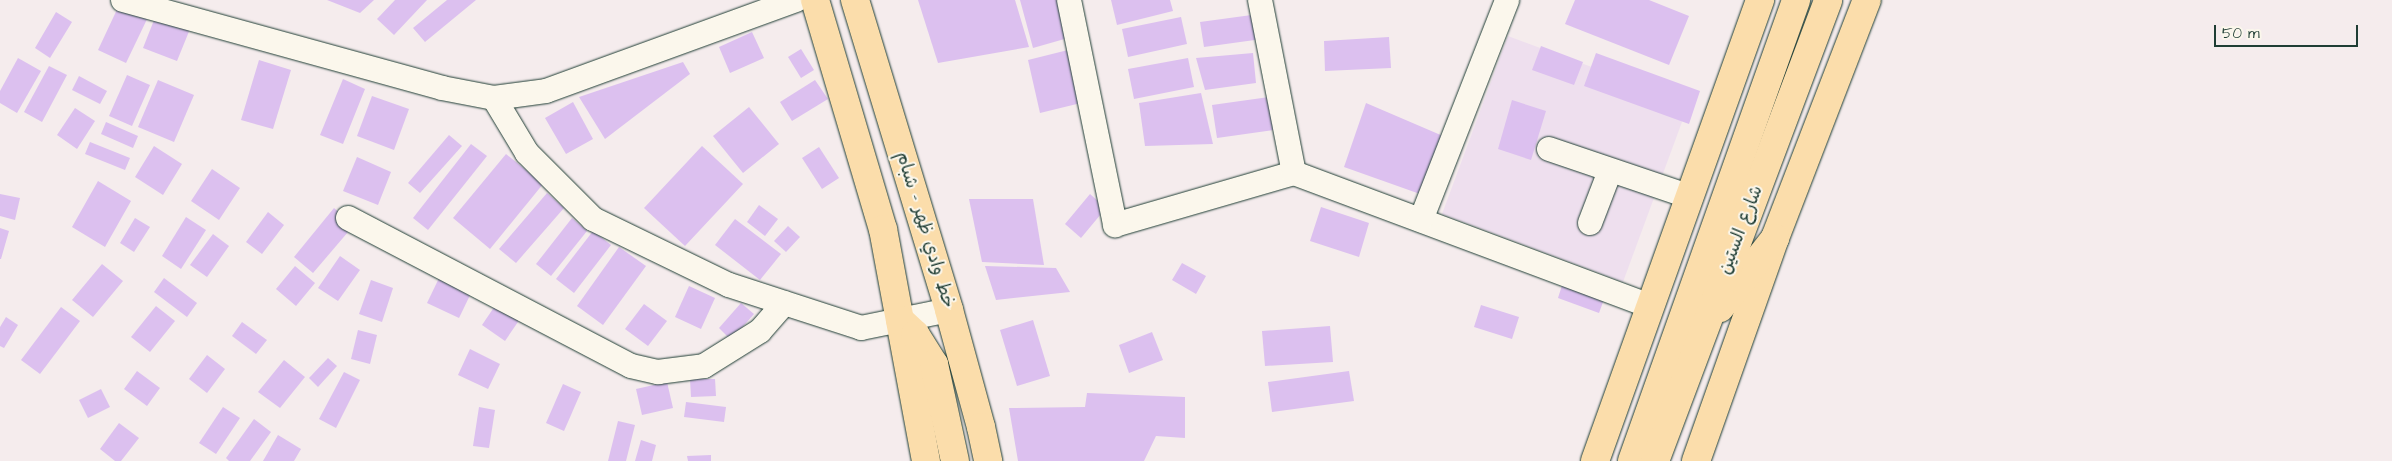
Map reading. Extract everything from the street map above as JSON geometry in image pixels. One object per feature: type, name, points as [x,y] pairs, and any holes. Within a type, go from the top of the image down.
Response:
[{"type":"main road","points":[[816,0],[883,229],[926,461]]},
{"type":"main road","name":"خط وادي ظهر - شبام","points":[[855,0],[949,310],[981,427],[988,461]]},
{"type":"main road","points":[[1594,461],[1691,197],[1760,0]]},
{"type":"main road","name":"شارع الستين","points":[[1632,461],[1796,0]]},
{"type":"main road","name":"شارع الستين","points":[[1655,461],[1828,0]]},
{"type":"main road","name":"شارع الستين","points":[[1699,459],[1775,238],[1867,0]]},
{"type":"main road","points":[[1704,328],[1775,238]]},
{"type":"main road","points":[[949,310],[946,326],[947,353],[975,461]]},
{"type":"main road","points":[[900,320],[914,334],[934,364],[955,461]]},
{"type":"street","points":[[123,0],[172,6],[442,88],[494,98],[546,91],[796,0]]},
{"type":"street","points":[[1069,0],[1116,225],[1294,173],[1650,306]]},
{"type":"street","points":[[1260,0],[1294,173]]},
{"type":"street","points":[[1421,220],[1507,0]]},
{"type":"street","points":[[494,98],[528,153],[593,219],[729,285],[861,328],[949,310]]},
{"type":"street","points":[[1549,149],[1691,197]]},
{"type":"street","points":[[1590,223],[1610,171]]},
{"type":"street","points":[[348,218],[632,366],[658,372],[704,366],[760,331],[784,303]]},
{"type":"shaded area","points":[[1508,36],[1689,103],[1623,282],[1442,214]]},
{"type":"building","points":[[327,0],[374,0],[360,13]]},
{"type":"building","points":[[395,0],[427,0],[394,35],[377,19]]},
{"type":"building","points":[[447,0],[476,0],[425,42],[413,28]]},
{"type":"building","points":[[918,0],[1015,0],[1029,47],[938,63]]},
{"type":"building","points":[[1020,0],[1064,0],[1075,36],[1033,48]]},
{"type":"building","points":[[1111,0],[1170,0],[1173,11],[1117,25]]},
{"type":"building","points":[[1575,0],[1649,0],[1689,16],[1669,65],[1565,24]]},
{"type":"building","points":[[121,1],[149,15],[126,63],[98,50]]},
{"type":"building","points":[[158,10],[192,24],[177,61],[143,48]]},
{"type":"building","points":[[56,12],[72,22],[50,58],[35,48]]},
{"type":"building","points":[[1259,14],[1262,39],[1204,47],[1200,22]]},
{"type":"building","points":[[1181,17],[1187,44],[1128,57],[1122,29]]},
{"type":"building","points":[[752,32],[764,58],[730,73],[719,47]]},
{"type":"building","points":[[1389,37],[1391,68],[1325,71],[1324,41]]},
{"type":"building","points":[[1541,46],[1583,62],[1574,85],[1532,70]]},
{"type":"building","points":[[801,49],[814,70],[801,78],[788,57]]},
{"type":"building","points":[[1072,49],[1085,102],[1040,113],[1028,60]]},
{"type":"building","points":[[1253,53],[1256,83],[1205,90],[1196,58]]},
{"type":"building","points":[[1596,53],[1700,91],[1689,124],[1584,86]]},
{"type":"building","points":[[18,58],[41,71],[17,113],[0,103],[0,91]]},
{"type":"building","points":[[1188,58],[1194,87],[1134,99],[1128,69]]},
{"type":"building","points":[[259,60],[291,70],[273,129],[241,120]]},
{"type":"building","points":[[683,62],[690,74],[605,139],[579,97]]},
{"type":"building","points":[[49,66],[67,75],[42,122],[24,112]]},
{"type":"building","points":[[127,75],[150,85],[132,126],[109,116]]},
{"type":"building","points":[[79,76],[107,91],[100,104],[72,90]]},
{"type":"building","points":[[343,79],[365,89],[343,144],[320,135]]},
{"type":"building","points":[[158,80],[194,95],[174,142],[138,127]]},
{"type":"building","points":[[815,80],[828,99],[792,121],[780,102]]},
{"type":"building","points":[[1201,93],[1213,144],[1145,146],[1139,103]]},
{"type":"building","points":[[372,96],[409,109],[394,150],[357,136]]},
{"type":"building","points":[[1269,97],[1274,130],[1217,138],[1212,105]]},
{"type":"building","points":[[1512,100],[1546,111],[1531,160],[1498,149]]},
{"type":"building","points":[[573,102],[593,139],[566,154],[545,118]]},
{"type":"building","points":[[1366,103],[1443,136],[1420,194],[1344,167]]},
{"type":"building","points":[[749,107],[779,144],[743,173],[713,136]]},
{"type":"building","points":[[75,108],[95,121],[77,149],[57,135]]},
{"type":"building","points":[[106,122],[138,136],[133,148],[101,134]]},
{"type":"building","points":[[449,135],[462,146],[420,193],[408,183]]},
{"type":"building","points":[[90,142],[130,158],[125,170],[85,154]]},
{"type":"building","points":[[471,144],[487,156],[428,230],[413,218]]},
{"type":"building","points":[[154,146],[182,164],[163,195],[135,177]]},
{"type":"building","points":[[702,146],[743,184],[685,246],[644,208]]},
{"type":"building","points":[[819,147],[839,178],[822,189],[802,158]]},
{"type":"building","points":[[506,154],[543,184],[490,249],[453,218]]},
{"type":"building","points":[[357,157],[391,172],[378,205],[343,191]]},
{"type":"building","points":[[212,169],[240,188],[219,220],[191,201]]},
{"type":"building","points":[[98,181],[131,201],[105,247],[72,227]]},
{"type":"building","points":[[547,193],[564,208],[516,263],[499,249]]},
{"type":"building","points":[[0,194],[20,198],[15,220],[0,216]]},
{"type":"building","points":[[1090,194],[1106,208],[1081,238],[1065,224]]},
{"type":"building","points":[[969,199],[1033,199],[1044,265],[982,262]]},
{"type":"building","points":[[759,205],[778,219],[765,236],[747,222]]},
{"type":"building","points":[[1321,207],[1369,223],[1359,257],[1310,241]]},
{"type":"building","points":[[334,208],[354,225],[313,273],[294,257]]},
{"type":"building","points":[[268,212],[284,225],[262,254],[246,242]]},
{"type":"building","points":[[186,217],[206,230],[181,269],[162,256]]},
{"type":"building","points":[[135,218],[150,227],[134,252],[120,243]]},
{"type":"building","points":[[572,218],[587,231],[551,276],[536,264]]},
{"type":"building","points":[[735,219],[781,254],[760,280],[715,245]]},
{"type":"building","points":[[788,226],[800,237],[786,252],[774,241]]},
{"type":"building","points":[[0,228],[9,231],[1,259],[0,259]]},
{"type":"building","points":[[593,231],[611,245],[574,293],[556,279]]},
{"type":"building","points":[[213,234],[229,246],[207,277],[190,265]]},
{"type":"building","points":[[619,247],[646,266],[603,325],[577,306]]},
{"type":"building","points":[[340,256],[360,270],[338,301],[318,288]]},
{"type":"building","points":[[1182,263],[1206,276],[1196,294],[1172,280]]},
{"type":"building","points":[[102,264],[123,281],[93,317],[72,300]]},
{"type":"building","points":[[295,266],[315,283],[296,306],[276,289]]},
{"type":"building","points":[[985,266],[1056,268],[1070,292],[996,300]]},
{"type":"building","points":[[441,274],[473,289],[459,318],[427,303]]},
{"type":"building","points":[[1565,276],[1607,291],[1599,313],[1558,298]]},
{"type":"building","points":[[164,278],[197,303],[187,317],[154,292]]},
{"type":"building","points":[[371,280],[393,288],[382,322],[359,314]]},
{"type":"building","points":[[689,286],[715,298],[701,329],[675,317]]},
{"type":"building","points":[[499,300],[522,316],[505,341],[482,325]]},
{"type":"building","points":[[741,303],[754,314],[731,340],[719,328]]},
{"type":"building","points":[[644,304],[667,321],[648,346],[625,329]]},
{"type":"building","points":[[1481,305],[1519,317],[1512,339],[1474,327]]},
{"type":"building","points":[[156,306],[175,321],[150,352],[131,337]]},
{"type":"building","points":[[61,307],[80,321],[40,374],[21,360]]},
{"type":"building","points":[[6,317],[18,325],[4,348],[0,346],[0,327]]},
{"type":"building","points":[[1033,320],[1050,376],[1017,386],[1000,330]]},
{"type":"building","points":[[242,322],[267,340],[256,354],[232,336]]},
{"type":"building","points":[[1330,326],[1333,362],[1265,366],[1262,331]]},
{"type":"building","points":[[358,330],[377,335],[370,364],[351,359]]},
{"type":"building","points":[[1152,332],[1163,360],[1129,373],[1119,345]]},
{"type":"building","points":[[470,349],[500,364],[488,389],[458,375]]},
{"type":"building","points":[[207,355],[225,369],[207,393],[189,379]]},
{"type":"building","points":[[328,358],[337,366],[318,387],[309,378]]},
{"type":"building","points":[[284,360],[305,377],[280,408],[258,392]]},
{"type":"building","points":[[137,371],[160,388],[147,406],[124,389]]},
{"type":"building","points":[[1349,371],[1354,401],[1272,412],[1268,382]]},
{"type":"building","points":[[344,372],[360,380],[336,428],[319,419]]},
{"type":"building","points":[[690,379],[715,379],[716,396],[691,397]]},
{"type":"building","points":[[667,382],[673,408],[642,415],[636,389]]},
{"type":"building","points":[[563,384],[581,392],[564,431],[546,423]]},
{"type":"building","points":[[101,389],[110,407],[88,418],[79,400]]},
{"type":"building","points":[[1087,393],[1185,397],[1185,438],[1156,436],[1144,461],[1018,461],[1009,408],[1085,407]]},
{"type":"building","points":[[686,402],[726,407],[724,422],[684,417]]},
{"type":"building","points":[[223,407],[240,418],[216,454],[199,443]]},
{"type":"building","points":[[479,407],[495,410],[489,448],[473,446]]},
{"type":"building","points":[[254,419],[271,432],[250,461],[229,461],[226,458]]},
{"type":"building","points":[[618,421],[635,425],[626,461],[608,461]]},
{"type":"building","points":[[119,423],[139,438],[121,461],[115,461],[100,449]]},
{"type":"building","points":[[278,435],[301,449],[294,461],[263,461]]},
{"type":"building","points":[[641,440],[656,445],[652,461],[635,461]]},
{"type":"building","points":[[711,455],[711,461],[688,461],[687,456]]}]
